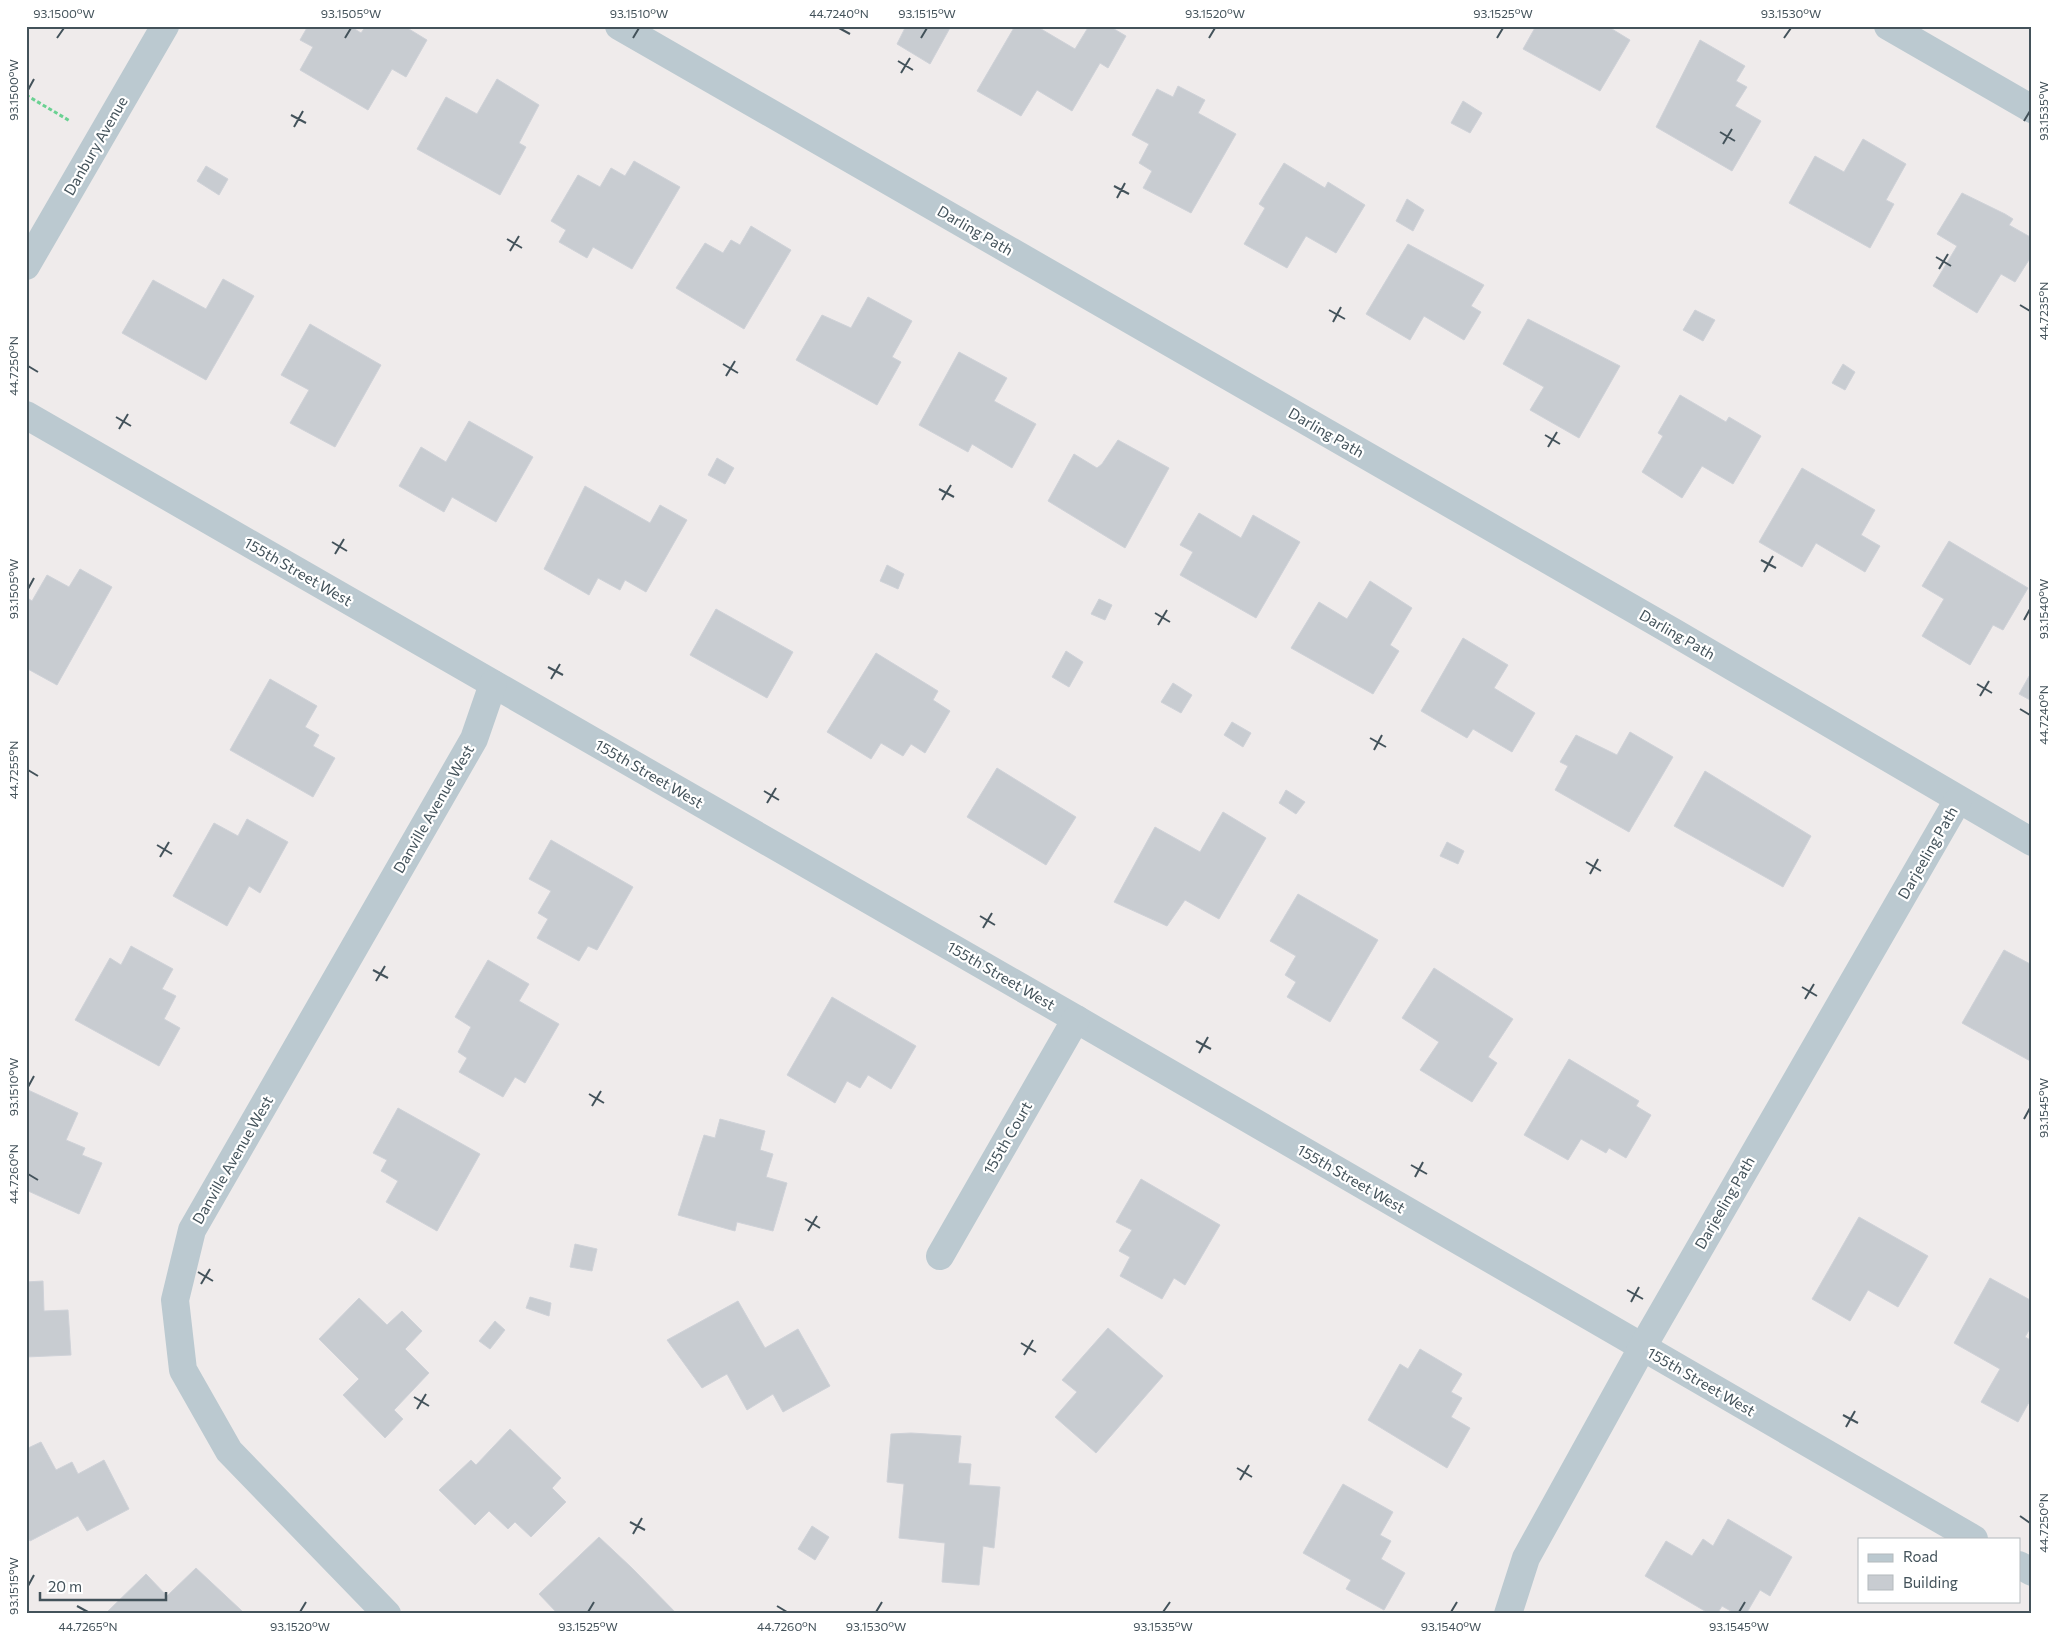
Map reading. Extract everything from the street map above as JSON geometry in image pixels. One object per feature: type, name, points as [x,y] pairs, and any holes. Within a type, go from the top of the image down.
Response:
[{"type":"street","name":"Danbury Avenue","points":[[26,266],[166,26]]},
{"type":"street","name":"Darling Path","points":[[619,26],[1675,634],[2032,842]]},
{"type":"street","points":[[1888,26],[2032,110]]},
{"type":"street","name":"155th Street West","points":[[26,416],[1076,1019],[1972,1538]]},
{"type":"street","name":"Danville Avenue West","points":[[387,1614],[229,1451],[183,1370],[175,1300],[192,1230],[474,739],[493,684]]},
{"type":"street","name":"Darjeeling Path","points":[[1508,1614],[1526,1558],[1642,1348],[1958,800]]},
{"type":"street","name":"155th Court","points":[[940,1256],[1076,1019]]},
{"type":"street","points":[[2020,1566],[2032,1572]]},
{"type":"path","points":[[26,95],[100,139]]},
{"type":"building","points":[[308,26],[350,26],[361,33],[366,26],[404,26],[427,40],[406,77],[392,69],[368,110],[300,70],[313,47],[300,40]]},
{"type":"building","points":[[902,26],[951,26],[930,64],[897,44],[905,28]]},
{"type":"building","points":[[1015,26],[1036,26],[1075,49],[1089,26],[1109,26],[1126,36],[1108,68],[1100,63],[1072,111],[1037,90],[1021,116],[977,91]]},
{"type":"building","points":[[1536,26],[1607,26],[1630,40],[1600,91],[1523,49]]},
{"type":"building","points":[[1700,40],[1745,66],[1736,81],[1747,87],[1735,106],[1761,121],[1732,171],[1656,127]]},
{"type":"building","points":[[497,79],[539,105],[519,143],[526,147],[500,195],[417,149],[446,97],[477,114]]},
{"type":"building","points":[[1178,86],[1205,100],[1198,113],[1236,134],[1191,213],[1143,188],[1152,171],[1139,163],[1149,144],[1132,135],[1157,89],[1173,97]]},
{"type":"building","points":[[1463,101],[1482,113],[1470,133],[1451,123]]},
{"type":"building","points":[[1863,139],[1906,164],[1886,200],[1894,204],[1870,248],[1789,203],[1815,156],[1844,172]]},
{"type":"building","points":[[634,161],[680,187],[632,269],[593,247],[587,258],[559,242],[566,230],[551,221],[578,175],[600,187],[611,168],[625,176]]},
{"type":"building","points":[[1284,163],[1325,188],[1328,182],[1365,205],[1336,253],[1306,236],[1287,268],[1244,244],[1265,208],[1259,204]]},
{"type":"building","points":[[206,166],[228,179],[219,195],[197,181]]},
{"type":"building","points":[[1962,193],[2013,219],[2009,225],[2032,238],[2032,255],[2015,282],[2001,274],[1977,313],[1933,286],[1957,246],[1937,234]]},
{"type":"building","points":[[1407,199],[1424,210],[1413,231],[1396,221]]},
{"type":"building","points":[[751,226],[791,250],[744,329],[676,288],[705,243],[723,253],[731,240],[740,245]]},
{"type":"building","points":[[1408,244],[1484,285],[1471,306],[1481,312],[1464,340],[1424,316],[1410,340],[1366,314]]},
{"type":"building","points":[[223,279],[254,296],[206,380],[122,333],[153,280],[206,309]]},
{"type":"building","points":[[868,297],[912,321],[892,357],[901,362],[877,405],[796,360],[822,315],[851,328]]},
{"type":"building","points":[[1695,310],[1715,320],[1703,341],[1683,330]]},
{"type":"building","points":[[1528,319],[1620,366],[1579,438],[1530,410],[1544,387],[1503,364]]},
{"type":"building","points":[[310,324],[381,365],[335,447],[290,423],[309,390],[281,375]]},
{"type":"building","points":[[959,352],[1007,378],[994,401],[1036,424],[1012,468],[972,444],[968,452],[919,425]]},
{"type":"building","points":[[1843,364],[1855,372],[1845,390],[1832,383]]},
{"type":"building","points":[[1680,395],[1726,422],[1729,417],[1761,436],[1733,484],[1702,466],[1682,498],[1642,472],[1663,436],[1658,433]]},
{"type":"building","points":[[469,421],[533,457],[496,522],[452,497],[444,512],[399,486],[421,447],[446,462]]},
{"type":"building","points":[[1118,440],[1169,468],[1125,548],[1048,501],[1074,454],[1097,468],[1102,464]]},
{"type":"building","points":[[717,458],[734,468],[725,484],[708,475]]},
{"type":"building","points":[[1802,468],[1875,510],[1861,535],[1880,546],[1865,572],[1816,543],[1802,567],[1759,542]]},
{"type":"building","points":[[585,486],[650,523],[660,505],[687,520],[646,592],[625,580],[620,590],[598,578],[589,595],[544,569]]},
{"type":"building","points":[[1199,513],[1241,538],[1253,515],[1300,542],[1256,618],[1180,575],[1193,552],[1180,545]]},
{"type":"building","points":[[1949,541],[2028,588],[2003,630],[1993,625],[1970,665],[1922,636],[1944,599],[1922,586]]},
{"type":"building","points":[[887,565],[904,574],[898,589],[880,581]]},
{"type":"building","points":[[80,569],[112,587],[57,685],[26,668],[26,597],[32,601],[47,575],[69,587]]},
{"type":"building","points":[[1370,581],[1412,608],[1390,645],[1399,651],[1373,694],[1291,648],[1319,602],[1347,619]]},
{"type":"building","points":[[1099,599],[1112,605],[1105,620],[1091,614]]},
{"type":"building","points":[[716,609],[793,652],[767,698],[690,655]]},
{"type":"building","points":[[1463,638],[1508,665],[1494,688],[1535,713],[1512,752],[1473,729],[1467,738],[1421,711]]},
{"type":"building","points":[[1066,651],[1083,662],[1069,687],[1052,677]]},
{"type":"building","points":[[876,653],[938,691],[933,700],[950,711],[925,753],[911,744],[903,756],[881,743],[871,759],[827,732]]},
{"type":"building","points":[[2032,671],[2032,701],[2019,694]]},
{"type":"building","points":[[270,679],[317,706],[305,727],[319,735],[313,746],[335,758],[313,797],[230,750]]},
{"type":"building","points":[[1173,683],[1192,695],[1181,713],[1161,702]]},
{"type":"building","points":[[1232,722],[1251,733],[1243,747],[1224,735]]},
{"type":"building","points":[[1630,732],[1673,757],[1629,832],[1555,790],[1568,766],[1560,762],[1576,735],[1617,755]]},
{"type":"building","points":[[997,768],[1076,817],[1046,865],[967,817]]},
{"type":"building","points":[[1705,771],[1811,836],[1783,887],[1674,826]]},
{"type":"building","points":[[1286,790],[1305,802],[1296,814],[1279,803]]},
{"type":"building","points":[[1223,812],[1266,838],[1219,919],[1185,900],[1167,926],[1114,902],[1155,827],[1200,852]]},
{"type":"building","points":[[247,819],[288,842],[260,893],[249,886],[227,926],[173,896],[214,823],[238,836]]},
{"type":"building","points":[[551,840],[633,887],[597,950],[588,946],[579,961],[537,938],[548,919],[538,913],[551,891],[529,879]]},
{"type":"building","points":[[1447,842],[1464,851],[1458,864],[1440,856]]},
{"type":"building","points":[[1298,894],[1378,940],[1330,1022],[1287,997],[1296,982],[1285,975],[1296,956],[1270,941]]},
{"type":"building","points":[[131,946],[173,969],[162,989],[176,996],[164,1019],[180,1028],[159,1066],[75,1020],[110,958],[121,965]]},
{"type":"building","points":[[2004,950],[2032,965],[2032,1062],[1962,1023]]},
{"type":"building","points":[[488,960],[529,984],[519,1001],[559,1024],[525,1083],[515,1077],[503,1097],[459,1072],[467,1058],[458,1052],[471,1027],[455,1017]]},
{"type":"building","points":[[1434,968],[1513,1019],[1488,1057],[1497,1063],[1472,1102],[1420,1070],[1439,1042],[1402,1018]]},
{"type":"building","points":[[832,997],[916,1046],[891,1089],[868,1075],[860,1088],[847,1081],[835,1103],[787,1075]]},
{"type":"building","points":[[1569,1059],[1639,1101],[1636,1106],[1651,1115],[1626,1158],[1609,1148],[1606,1153],[1581,1139],[1568,1160],[1524,1135]]},
{"type":"building","points":[[28,1090],[78,1113],[66,1140],[85,1148],[82,1155],[102,1163],[79,1214],[26,1190]]},
{"type":"building","points":[[398,1108],[480,1154],[437,1231],[386,1202],[398,1181],[381,1171],[387,1160],[373,1153]]},
{"type":"building","points":[[720,1119],[765,1131],[760,1150],[773,1154],[766,1177],[787,1183],[773,1231],[737,1222],[735,1231],[678,1215],[704,1135],[715,1138]]},
{"type":"building","points":[[1141,1179],[1220,1225],[1185,1285],[1174,1278],[1162,1299],[1120,1276],[1130,1257],[1119,1251],[1132,1230],[1116,1222]]},
{"type":"building","points":[[1859,1217],[1928,1256],[1898,1307],[1868,1290],[1850,1321],[1812,1299]]},
{"type":"building","points":[[575,1244],[597,1249],[592,1271],[570,1267]]},
{"type":"building","points":[[1990,1278],[2032,1301],[2032,1325],[2025,1337],[2032,1341],[2032,1397],[2018,1422],[1981,1402],[2000,1369],[1954,1343]]},
{"type":"building","points":[[43,1281],[44,1311],[68,1310],[71,1355],[26,1357],[26,1282]]},
{"type":"building","points":[[530,1297],[551,1303],[549,1316],[526,1308]]},
{"type":"building","points":[[359,1298],[387,1325],[402,1311],[422,1331],[405,1349],[429,1373],[394,1410],[403,1419],[385,1438],[343,1395],[359,1379],[319,1339]]},
{"type":"building","points":[[738,1301],[765,1348],[798,1329],[830,1386],[783,1412],[773,1394],[747,1410],[727,1374],[702,1388],[667,1340]]},
{"type":"building","points":[[495,1321],[505,1330],[490,1349],[479,1341]]},
{"type":"building","points":[[1108,1328],[1163,1376],[1096,1453],[1055,1417],[1077,1392],[1062,1380]]},
{"type":"building","points":[[1420,1349],[1462,1374],[1451,1392],[1462,1398],[1451,1417],[1470,1428],[1447,1468],[1368,1420],[1400,1364],[1408,1369]]},
{"type":"building","points":[[510,1429],[561,1478],[552,1488],[566,1502],[531,1537],[515,1522],[508,1529],[489,1511],[475,1525],[439,1490],[471,1460],[476,1465]]},
{"type":"building","points":[[911,1433],[961,1436],[958,1463],[971,1464],[969,1485],[1000,1487],[994,1548],[983,1546],[979,1585],[942,1582],[945,1543],[899,1538],[904,1484],[887,1482],[891,1434]]},
{"type":"building","points":[[41,1442],[56,1470],[72,1462],[78,1474],[104,1460],[129,1509],[87,1531],[78,1516],[30,1541],[26,1534],[26,1449]]},
{"type":"building","points":[[1343,1484],[1393,1512],[1380,1535],[1391,1541],[1381,1559],[1405,1573],[1384,1610],[1346,1589],[1351,1580],[1303,1553]]},
{"type":"building","points":[[1728,1519],[1792,1557],[1770,1596],[1760,1590],[1746,1614],[1736,1614],[1722,1606],[1717,1614],[1710,1614],[1645,1576],[1666,1541],[1692,1556],[1703,1539],[1713,1546]]},
{"type":"building","points":[[812,1526],[829,1537],[815,1560],[798,1549]]},
{"type":"building","points":[[599,1537],[677,1614],[601,1614],[600,1612],[597,1614],[558,1614],[539,1594]]},
{"type":"building","points":[[196,1568],[242,1611],[238,1614],[105,1614],[146,1574],[167,1596]]}]
